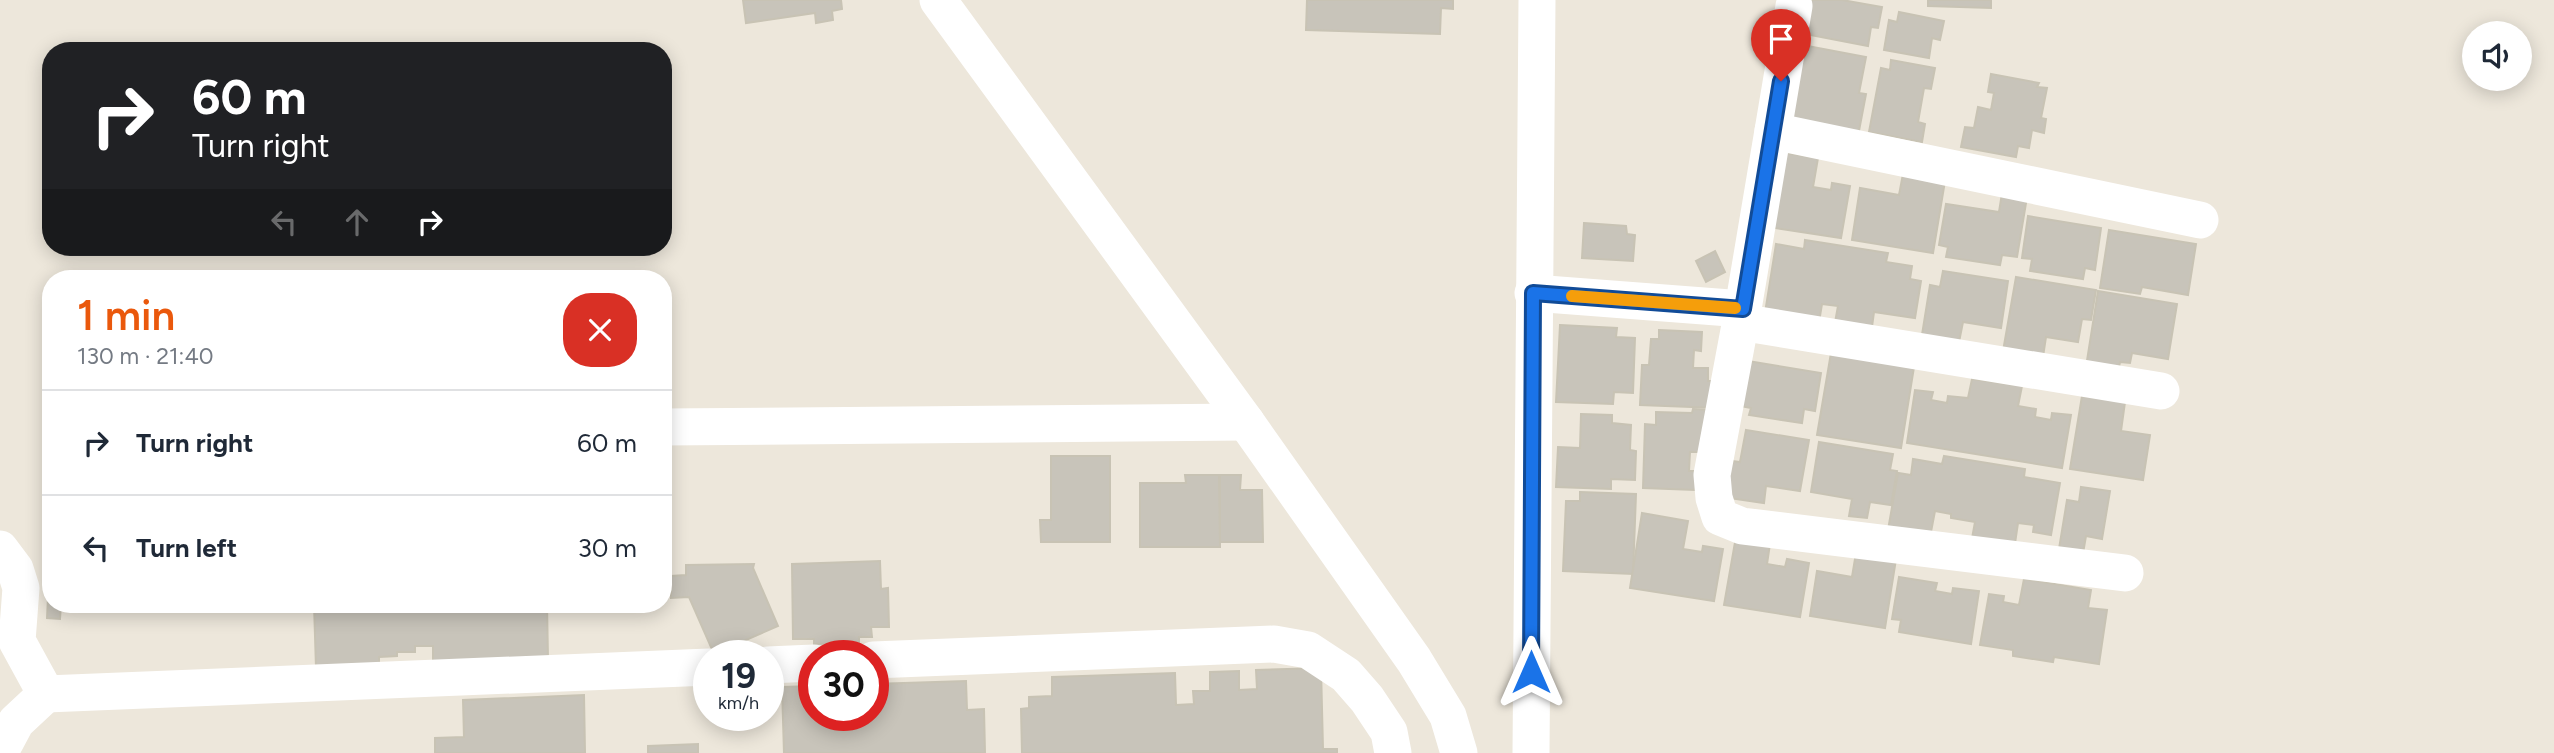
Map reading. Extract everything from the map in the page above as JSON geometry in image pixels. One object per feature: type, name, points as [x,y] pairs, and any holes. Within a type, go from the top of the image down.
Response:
[{"type":"street","points":[[938,0],[1246,422],[1414,660],[1448,716],[1459,753]]},
{"type":"street","points":[[1531,753],[1537,0]]},
{"type":"street","points":[[1794,6],[1742,316],[1712,475],[1713,498],[1720,517],[1742,526],[2125,573]]},
{"type":"street","points":[[1773,131],[2200,220]]},
{"type":"street","points":[[1533,293],[1742,316],[2161,391]]},
{"type":"street","points":[[672,427],[1246,422]]},
{"type":"street","points":[[0,549],[15,569],[21,589],[17,641],[46,694]]},
{"type":"street","points":[[889,659],[1274,644],[1308,650],[1346,675],[1367,699],[1389,732],[1393,753]]},
{"type":"street","points":[[0,752],[16,722],[46,694],[693,668]]},
{"type":"building","points":[[743,0],[841,0],[842,9],[832,11],[833,20],[816,23],[815,13],[746,23]]},
{"type":"building","points":[[1307,0],[1453,0],[1453,9],[1441,8],[1440,34],[1306,30]]},
{"type":"building","points":[[1806,0],[1842,0],[1882,7],[1878,28],[1871,27],[1868,46],[1800,33]]},
{"type":"building","points":[[1928,0],[1991,0],[1991,8],[1928,6]]},
{"type":"building","points":[[1899,12],[1944,21],[1940,40],[1932,38],[1929,58],[1884,50],[1889,20],[1897,22]]},
{"type":"building","points":[[1797,44],[1866,57],[1859,93],[1866,94],[1858,136],[1783,123]]},
{"type":"building","points":[[1891,60],[1935,68],[1931,89],[1924,88],[1918,122],[1925,124],[1922,142],[1869,132],[1881,68],[1890,70]]},
{"type":"building","points":[[1991,74],[2039,83],[2037,87],[2047,88],[2041,118],[2046,119],[2044,133],[2032,130],[2029,148],[2018,146],[2016,157],[1961,147],[1965,127],[1974,128],[1978,107],[1991,110],[1994,93],[1988,92]]},
{"type":"building","points":[[1780,152],[1818,158],[1813,187],[1831,190],[1832,183],[1850,186],[1841,238],[1768,227]]},
{"type":"building","points":[[1903,174],[1945,181],[1933,253],[1852,240],[1860,188],[1899,195]]},
{"type":"building","points":[[2003,187],[2028,191],[2017,257],[2002,255],[2000,265],[1946,257],[1948,247],[1939,245],[1946,204],[1999,212]]},
{"type":"building","points":[[2028,216],[2101,228],[2095,270],[2085,268],[2083,279],[2030,271],[2032,259],[2022,258]]},
{"type":"building","points":[[1584,223],[1626,226],[1627,234],[1635,235],[1633,261],[1582,258]]},
{"type":"building","points":[[2109,230],[2196,244],[2188,295],[2142,287],[2140,294],[2100,288]]},
{"type":"building","points":[[1805,240],[1888,253],[1886,262],[1912,266],[1910,279],[1921,281],[1915,318],[1874,312],[1871,334],[1834,328],[1838,306],[1822,304],[1819,322],[1765,313],[1776,244],[1804,249]]},
{"type":"building","points":[[1715,251],[1725,272],[1706,282],[1696,261]]},
{"type":"building","points":[[1943,271],[2008,281],[2001,328],[1963,322],[1958,347],[1921,341],[1930,285],[1940,287]]},
{"type":"building","points":[[2016,277],[2096,290],[2091,320],[2082,319],[2078,342],[2046,337],[2042,363],[2002,357]]},
{"type":"building","points":[[2098,291],[2177,304],[2168,359],[2132,353],[2130,363],[2120,362],[2118,372],[2086,367]]},
{"type":"building","points":[[1560,325],[1617,328],[1616,337],[1635,338],[1633,393],[1614,392],[1613,404],[1556,402]]},
{"type":"building","points":[[1659,330],[1702,332],[1701,351],[1694,350],[1693,368],[1708,368],[1708,381],[1718,381],[1717,408],[1640,405],[1642,365],[1649,365],[1651,339],[1659,339]]},
{"type":"building","points":[[1831,353],[1914,367],[1901,448],[1817,435]]},
{"type":"building","points":[[1748,361],[1821,373],[1815,411],[1804,409],[1802,423],[1749,415],[1751,408],[1740,406]]},
{"type":"building","points":[[1972,379],[2022,386],[2018,406],[2036,409],[2035,417],[2051,420],[2052,413],[2071,415],[2062,468],[1907,443],[1915,390],[1933,392],[1931,400],[1947,403],[1948,396],[1968,398]]},
{"type":"building","points":[[2082,396],[2125,402],[2121,431],[2150,435],[2143,480],[2070,469]]},
{"type":"building","points":[[1693,409],[1714,410],[1712,452],[1690,452],[1689,471],[1696,471],[1695,490],[1643,488],[1645,424],[1656,425],[1656,412],[1692,413]]},
{"type":"building","points":[[1581,414],[1612,415],[1612,423],[1631,425],[1630,450],[1636,451],[1635,480],[1611,479],[1611,489],[1556,487],[1558,447],[1580,448]]},
{"type":"building","points":[[1746,430],[1809,440],[1800,491],[1766,486],[1764,503],[1722,497],[1733,461],[1740,462]]},
{"type":"building","points":[[1819,442],[1893,454],[1890,470],[1897,471],[1891,505],[1870,502],[1867,518],[1849,516],[1852,499],[1811,492]]},
{"type":"building","points":[[1051,456],[1110,456],[1110,542],[1041,542],[1040,520],[1051,520]]},
{"type":"building","points":[[1944,456],[2025,469],[2024,477],[2060,483],[2051,535],[2033,532],[2034,525],[2018,523],[2014,550],[1971,544],[1975,522],[1951,518],[1951,514],[1935,511],[1930,537],[1888,530],[1898,473],[1911,475],[1913,459],[1942,464]]},
{"type":"building","points":[[1185,475],[1219,475],[1220,547],[1140,547],[1140,483],[1186,483]]},
{"type":"building","points":[[1220,475],[1241,475],[1240,490],[1262,490],[1263,542],[1220,542]]},
{"type":"building","points":[[2081,487],[2110,491],[2102,539],[2086,536],[2082,559],[2058,555],[2067,500],[2079,502]]},
{"type":"building","points":[[1580,492],[1636,494],[1633,574],[1563,571],[1566,501],[1580,501]]},
{"type":"building","points":[[1642,513],[1688,521],[1683,549],[1702,552],[1703,546],[1723,549],[1714,601],[1630,588]]},
{"type":"building","points":[[1737,531],[1771,537],[1767,564],[1785,567],[1787,559],[1809,563],[1800,617],[1724,605]]},
{"type":"building","points":[[1857,547],[1897,553],[1885,628],[1810,616],[1817,571],[1852,577]]},
{"type":"building","points":[[880,561],[881,589],[888,588],[889,627],[871,627],[872,637],[859,637],[859,640],[793,639],[792,564]]},
{"type":"building","points":[[754,564],[753,568],[778,626],[746,640],[708,640],[689,597],[672,598],[672,576],[686,575],[686,565]]},
{"type":"building","points":[[1899,577],[1937,583],[1935,591],[1952,594],[1953,588],[1979,591],[1971,644],[1899,632],[1901,620],[1892,619]]},
{"type":"building","points":[[2024,579],[2091,590],[2088,608],[2107,610],[2099,664],[2054,657],[2053,662],[2013,656],[2013,650],[1980,645],[1989,594],[2004,596],[2003,602],[2019,605]]},
{"type":"building","points":[[47,613],[60,613],[60,619],[47,618]]},
{"type":"building","points":[[314,613],[547,613],[548,659],[433,664],[433,646],[415,646],[415,652],[397,652],[397,656],[379,657],[379,666],[316,668]]},
{"type":"building","points":[[1321,668],[1323,749],[1337,749],[1337,753],[1022,753],[1021,709],[1029,708],[1029,697],[1052,696],[1052,677],[1175,673],[1176,705],[1194,704],[1193,691],[1210,691],[1210,672],[1239,671],[1239,690],[1257,689],[1256,670]]},
{"type":"building","points":[[966,681],[967,710],[984,709],[985,753],[784,753],[784,687],[798,686],[798,731],[889,731],[889,683]]},
{"type":"building","points":[[584,695],[585,753],[435,753],[435,738],[464,737],[463,700]]},
{"type":"building","points":[[698,744],[698,753],[648,753],[648,746]]},
{"type":"slow traffic","points":[[1572,296],[1735,308]]},
{"type":"route","points":[[1531,672],[1533,293],[1743,309],[1781,81]]}]
